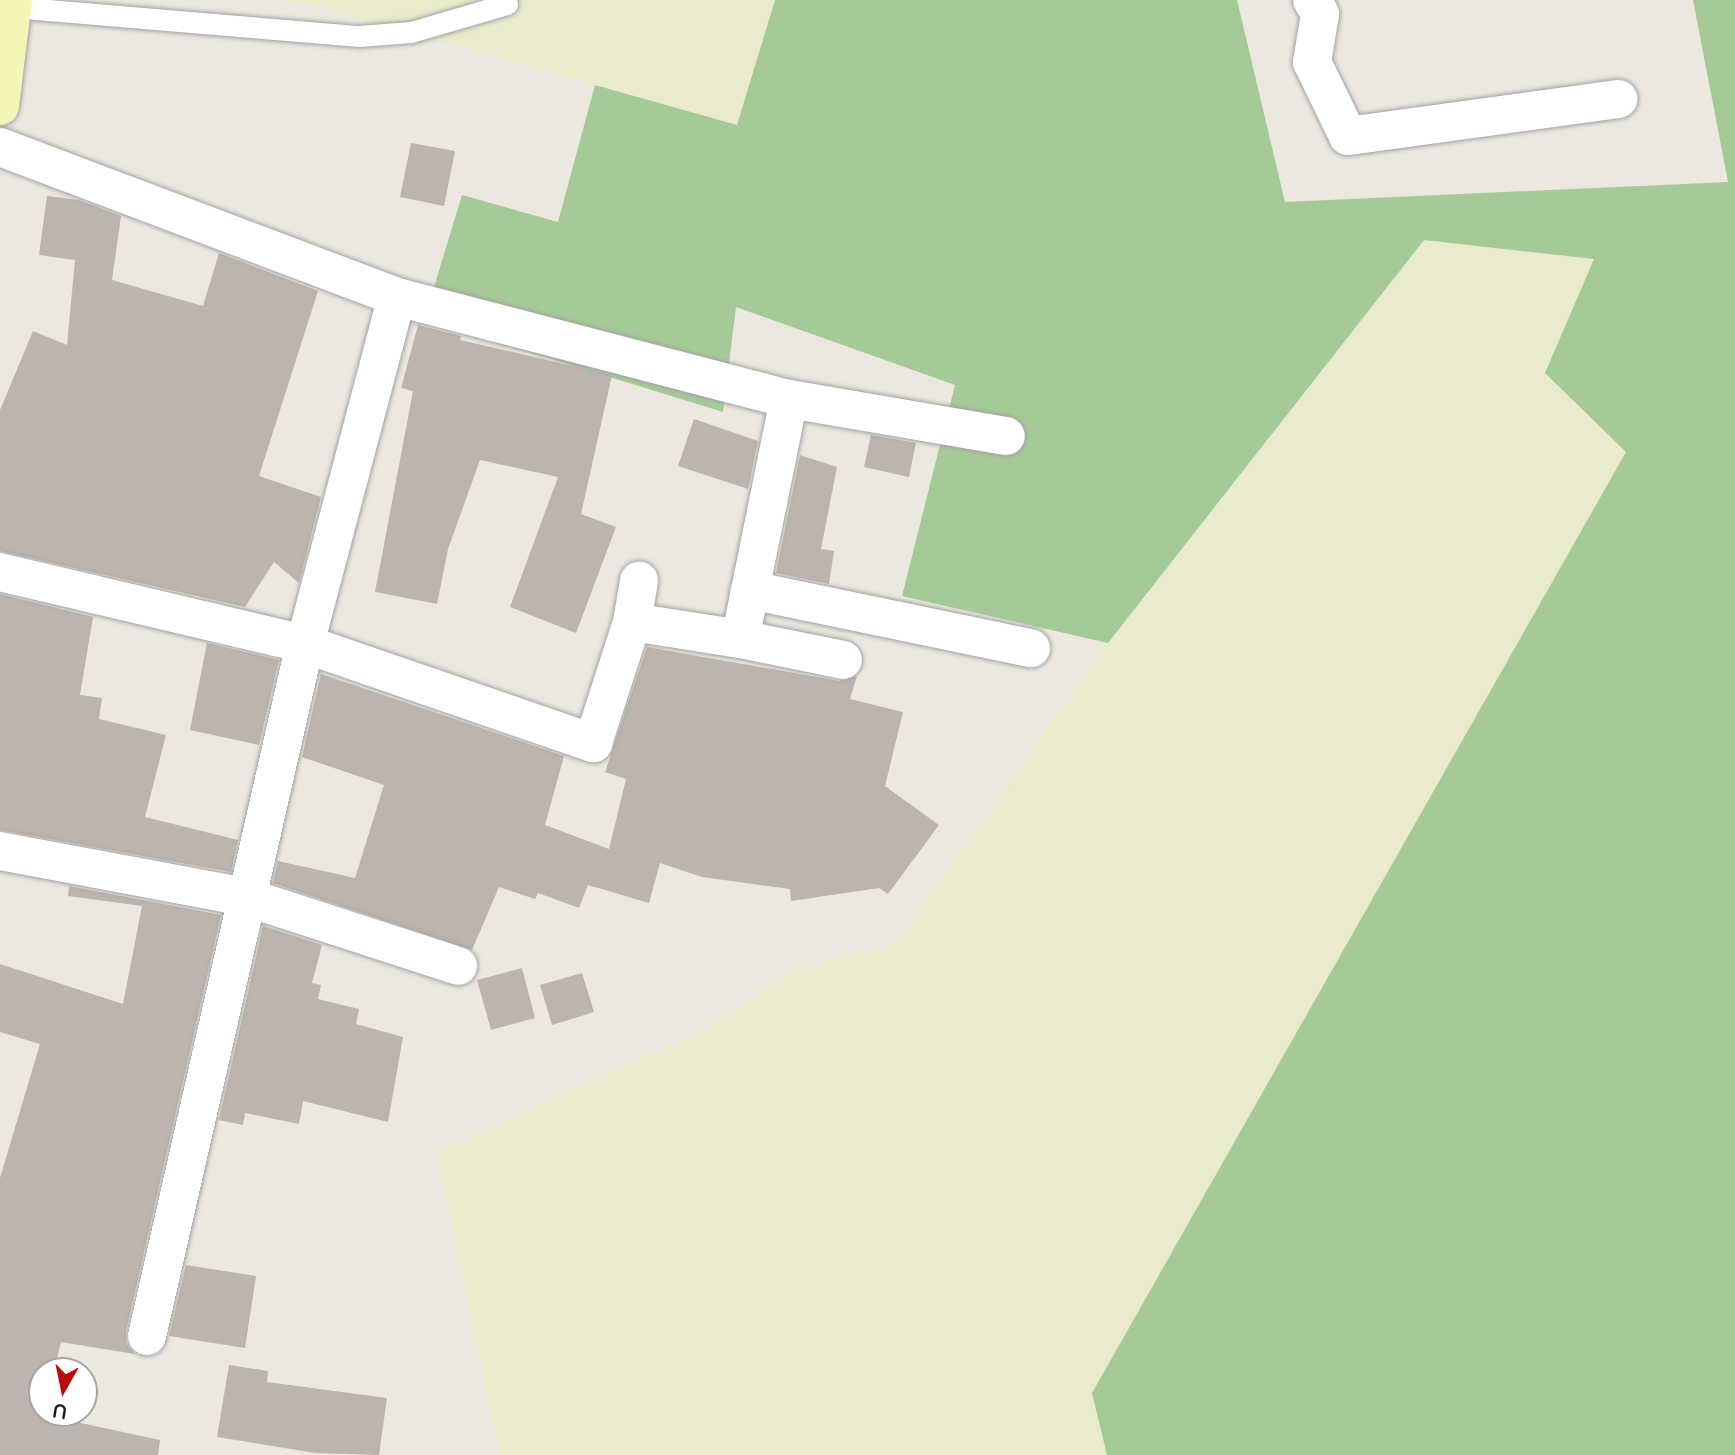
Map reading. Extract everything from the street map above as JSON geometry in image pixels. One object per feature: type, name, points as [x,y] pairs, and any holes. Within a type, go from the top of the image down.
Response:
[{"type":"street","points":[[1312,0],[1320,14],[1312,62],[1348,136],[1618,99]]},
{"type":"street","points":[[0,106],[12,4]]},
{"type":"street","points":[[0,147],[397,298],[789,399],[1006,436]]},
{"type":"street","points":[[147,1336],[305,644],[397,298]]},
{"type":"street","points":[[740,639],[789,399]]},
{"type":"street","points":[[0,572],[305,644],[593,743],[632,622],[639,581]]},
{"type":"street","points":[[750,590],[1031,648]]},
{"type":"street","points":[[632,622],[740,639],[843,660]]},
{"type":"street","points":[[0,851],[246,897],[458,966]]},
{"type":"lane","points":[[12,4],[359,36],[411,32],[508,4]]},
{"type":"green space","points":[[278,0],[775,0],[737,125],[311,5]]},
{"type":"green space","points":[[775,0],[1237,0],[1285,202],[1728,182],[1693,0],[1735,0],[1735,1455],[1107,1455],[1092,1393],[1626,452],[1545,373],[1594,259],[1424,240],[1108,643],[902,596],[955,385],[736,307],[723,412],[424,320],[462,195],[558,222],[595,85],[737,125]]},
{"type":"green space","points":[[1424,240],[1595,259],[1545,373],[1627,452],[1092,1393],[1107,1455],[499,1455],[437,1152],[704,1030],[796,969],[895,944],[1108,643]]},
{"type":"building","points":[[411,143],[455,151],[444,206],[400,197]]},
{"type":"building","points":[[47,196],[79,200],[121,216],[112,280],[203,306],[219,253],[318,291],[259,476],[321,497],[299,583],[274,562],[245,607],[0,551],[0,410],[33,331],[67,345],[75,260],[39,255]]},
{"type":"building","points":[[418,325],[461,336],[460,340],[612,375],[581,514],[616,527],[576,633],[510,607],[558,477],[480,460],[448,549],[437,604],[375,592],[413,391],[401,388]]},
{"type":"building","points":[[694,419],[758,441],[748,489],[678,466]]},
{"type":"building","points":[[871,435],[916,443],[909,477],[864,467]]},
{"type":"building","points":[[800,455],[837,467],[821,549],[834,551],[829,584],[776,573]]},
{"type":"building","points":[[0,594],[93,617],[80,695],[102,698],[99,719],[166,735],[145,817],[238,840],[231,872],[0,830]]},
{"type":"building","points":[[207,643],[279,660],[259,745],[190,730]]},
{"type":"building","points":[[647,647],[839,681],[857,676],[850,699],[903,712],[885,786],[939,825],[888,894],[879,888],[791,901],[790,889],[702,877],[660,863],[649,903],[588,885],[579,908],[538,893],[535,899],[499,887],[472,950],[273,883],[278,861],[355,878],[384,785],[302,757],[321,674],[564,756],[545,825],[609,849],[626,779],[605,772]]},
{"type":"building","points":[[69,886],[221,915],[126,1331],[126,1343],[135,1354],[61,1342],[57,1357],[28,1357],[28,1427],[98,1427],[160,1440],[158,1455],[0,1455],[0,1178],[40,1044],[0,1032],[0,964],[123,1004],[142,906],[68,896]]},
{"type":"building","points":[[263,926],[322,945],[312,983],[321,985],[318,999],[359,1009],[356,1024],[403,1037],[388,1122],[303,1101],[299,1124],[245,1113],[243,1125],[219,1120]]},
{"type":"building","points":[[522,968],[535,1018],[491,1030],[477,980]]},
{"type":"building","points":[[582,973],[594,1012],[552,1025],[540,985]]},
{"type":"building","points":[[186,1265],[256,1276],[245,1348],[169,1336]]},
{"type":"building","points":[[229,1365],[268,1371],[267,1382],[387,1398],[379,1455],[315,1453],[217,1437]]}]
